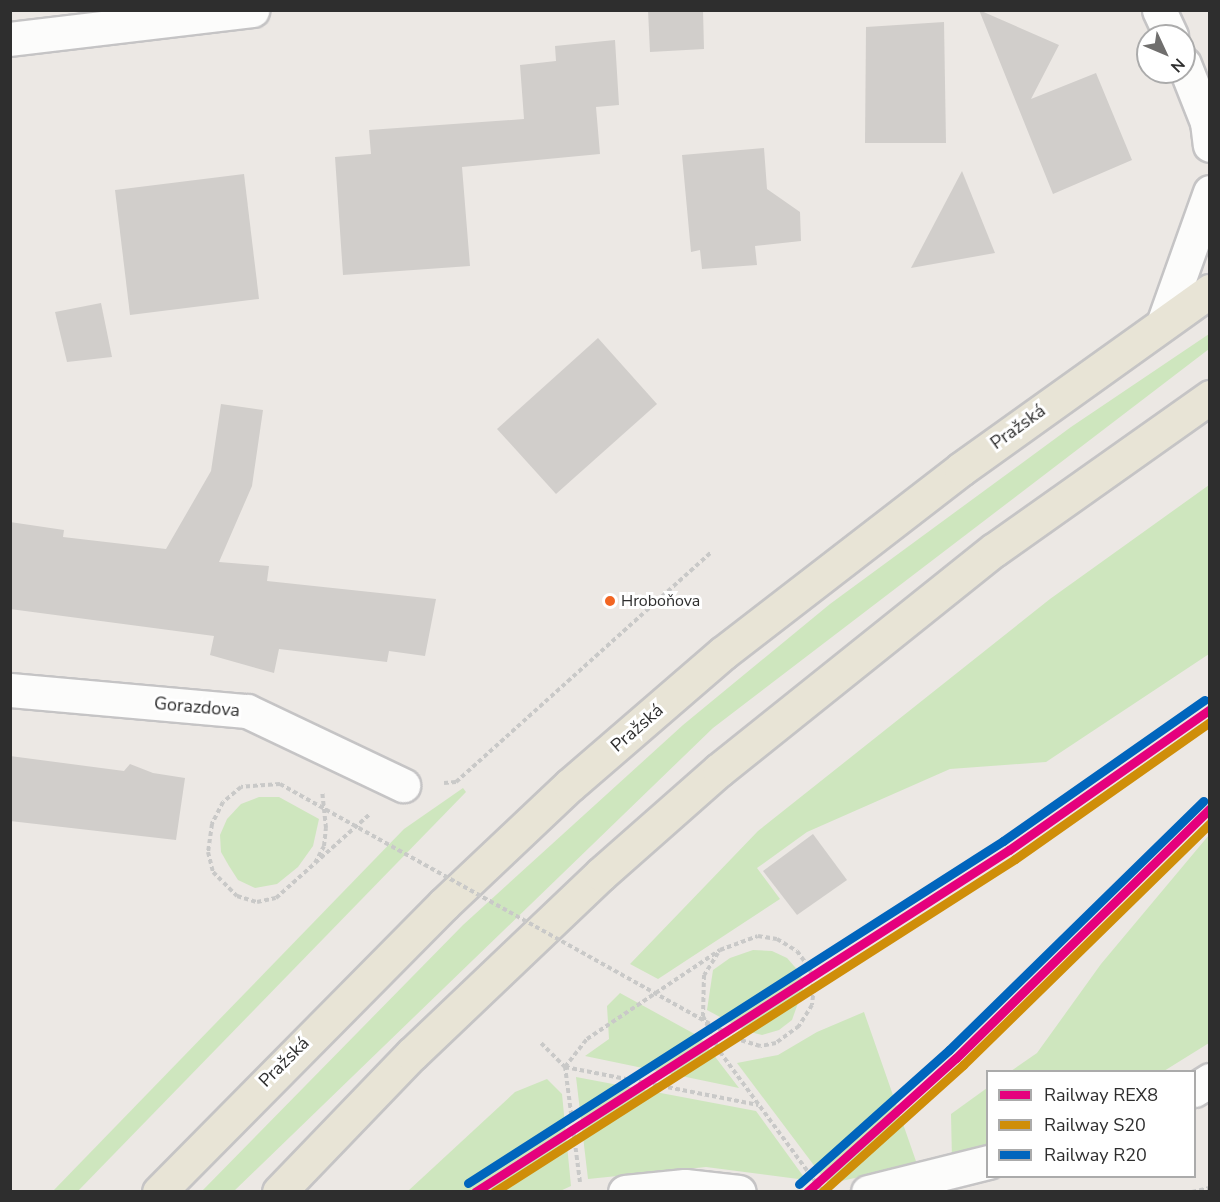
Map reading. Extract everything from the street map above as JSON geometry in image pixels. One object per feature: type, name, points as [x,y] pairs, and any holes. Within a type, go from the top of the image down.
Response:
[{"type":"main road","name":"Pražská","points":[[159,1191],[444,904],[570,785],[714,660],[961,469],[1164,321],[1209,291]]},
{"type":"main road","points":[[279,1191],[412,1054],[601,874],[719,770],[994,550],[1202,402]]},
{"type":"street","points":[[10,39],[252,10]]},
{"type":"street","points":[[1159,10],[1165,24]]},
{"type":"street","points":[[1192,84],[1207,122],[1209,145]]},
{"type":"street","points":[[1164,321],[1209,192]]},
{"type":"street","name":"Gorazdova","points":[[10,690],[247,711],[402,785]]},
{"type":"street","points":[[1196,1089],[1209,1080]]},
{"type":"street","points":[[868,1191],[986,1162]]},
{"type":"street","points":[[625,1191],[685,1186],[739,1191]]},
{"type":"path","points":[[456,782],[711,552]]},
{"type":"path","points":[[402,785],[314,867],[276,898],[257,902],[237,896],[213,872],[208,852],[212,824],[223,802],[241,787],[280,784],[737,1039],[760,1046],[789,1036],[807,1016],[814,988],[810,969],[797,951],[777,939],[758,936],[720,950],[587,1039],[565,1066],[580,1182]]},
{"type":"path","points":[[314,867],[324,846],[326,828],[321,786]]},
{"type":"path","points":[[720,950],[704,975],[703,1016],[720,1052],[823,1191]]},
{"type":"path","points":[[541,1044],[565,1066],[759,1106]]},
{"type":"path","points":[[1192,1191],[1209,1188]]},
{"type":"green space","points":[[1209,334],[1209,349],[713,728],[234,1191],[202,1191],[463,925],[683,725],[830,604],[1071,427]]},
{"type":"green space","points":[[1209,485],[1209,654],[1046,762],[950,769],[807,832],[757,868],[780,899],[658,979],[630,964],[758,831],[1050,599]]},
{"type":"green space","points":[[463,788],[466,792],[78,1191],[53,1191],[404,829]]},
{"type":"green space","points":[[259,797],[279,797],[319,819],[313,846],[298,867],[277,884],[255,888],[238,880],[221,852],[220,835],[227,819],[241,804]]},
{"type":"green space","points":[[1209,835],[1209,1043],[1166,1070],[1012,1070],[1037,1053],[1101,964]]},
{"type":"green space","points":[[753,950],[772,951],[787,958],[801,974],[803,989],[792,1020],[779,1030],[762,1035],[746,1031],[707,1010],[713,970],[730,958]]},
{"type":"green space","points":[[620,993],[700,1037],[739,1088],[585,1056],[609,1039],[607,1006]]},
{"type":"green space","points":[[864,1012],[917,1164],[828,1184],[737,1063],[778,1055],[817,1032]]},
{"type":"green space","points":[[576,1077],[756,1111],[806,1180],[706,1167],[588,1179]]},
{"type":"green space","points":[[547,1079],[562,1094],[571,1186],[558,1192],[408,1191],[515,1092]]},
{"type":"green space","points":[[986,1089],[986,1147],[952,1161],[951,1114]]},
{"type":"building","points":[[648,10],[703,10],[704,49],[650,52]]},
{"type":"building","points":[[979,10],[1059,45],[1031,99],[1096,73],[1132,160],[1053,194]]},
{"type":"building","points":[[944,22],[946,143],[865,143],[866,27]]},
{"type":"building","points":[[615,40],[619,105],[596,107],[600,154],[462,167],[470,266],[343,275],[335,157],[371,154],[369,130],[524,119],[520,65],[556,61],[555,46]]},
{"type":"building","points":[[764,148],[767,189],[800,212],[801,241],[755,246],[757,265],[702,269],[700,250],[691,252],[682,155]]},
{"type":"building","points":[[962,171],[995,253],[911,268]]},
{"type":"building","points":[[244,174],[259,299],[130,315],[115,190]]},
{"type":"building","points":[[101,303],[112,357],[67,362],[55,312]]},
{"type":"building","points":[[598,338],[657,404],[556,494],[497,429]]},
{"type":"building","points":[[221,404],[263,410],[252,486],[219,562],[269,566],[267,581],[436,599],[425,656],[389,651],[387,662],[279,649],[274,673],[210,655],[214,636],[10,609],[10,522],[64,530],[63,537],[166,549],[211,471]]},
{"type":"building","points":[[10,756],[124,771],[130,764],[153,773],[185,778],[176,840],[10,821]]},
{"type":"building","points":[[813,834],[847,880],[797,915],[763,871]]},
{"type":"rail line","name":"R20","points":[[468,1183],[1003,841],[1204,700]]},
{"type":"rail line","name":"REX8","points":[[475,1192],[1009,850],[1210,709]]},
{"type":"rail line","name":"S20","points":[[494,1192],[1015,859],[1210,722]]},
{"type":"rail line","name":"R20","points":[[799,1184],[949,1050],[1203,801]]},
{"type":"rail line","name":"REX8","points":[[807,1192],[956,1058],[1210,808]]},
{"type":"rail line","name":"S20","points":[[822,1192],[963,1065],[1210,823]]},
{"type":"place","name":"Hroboňova","points":[[610,601]]}]
